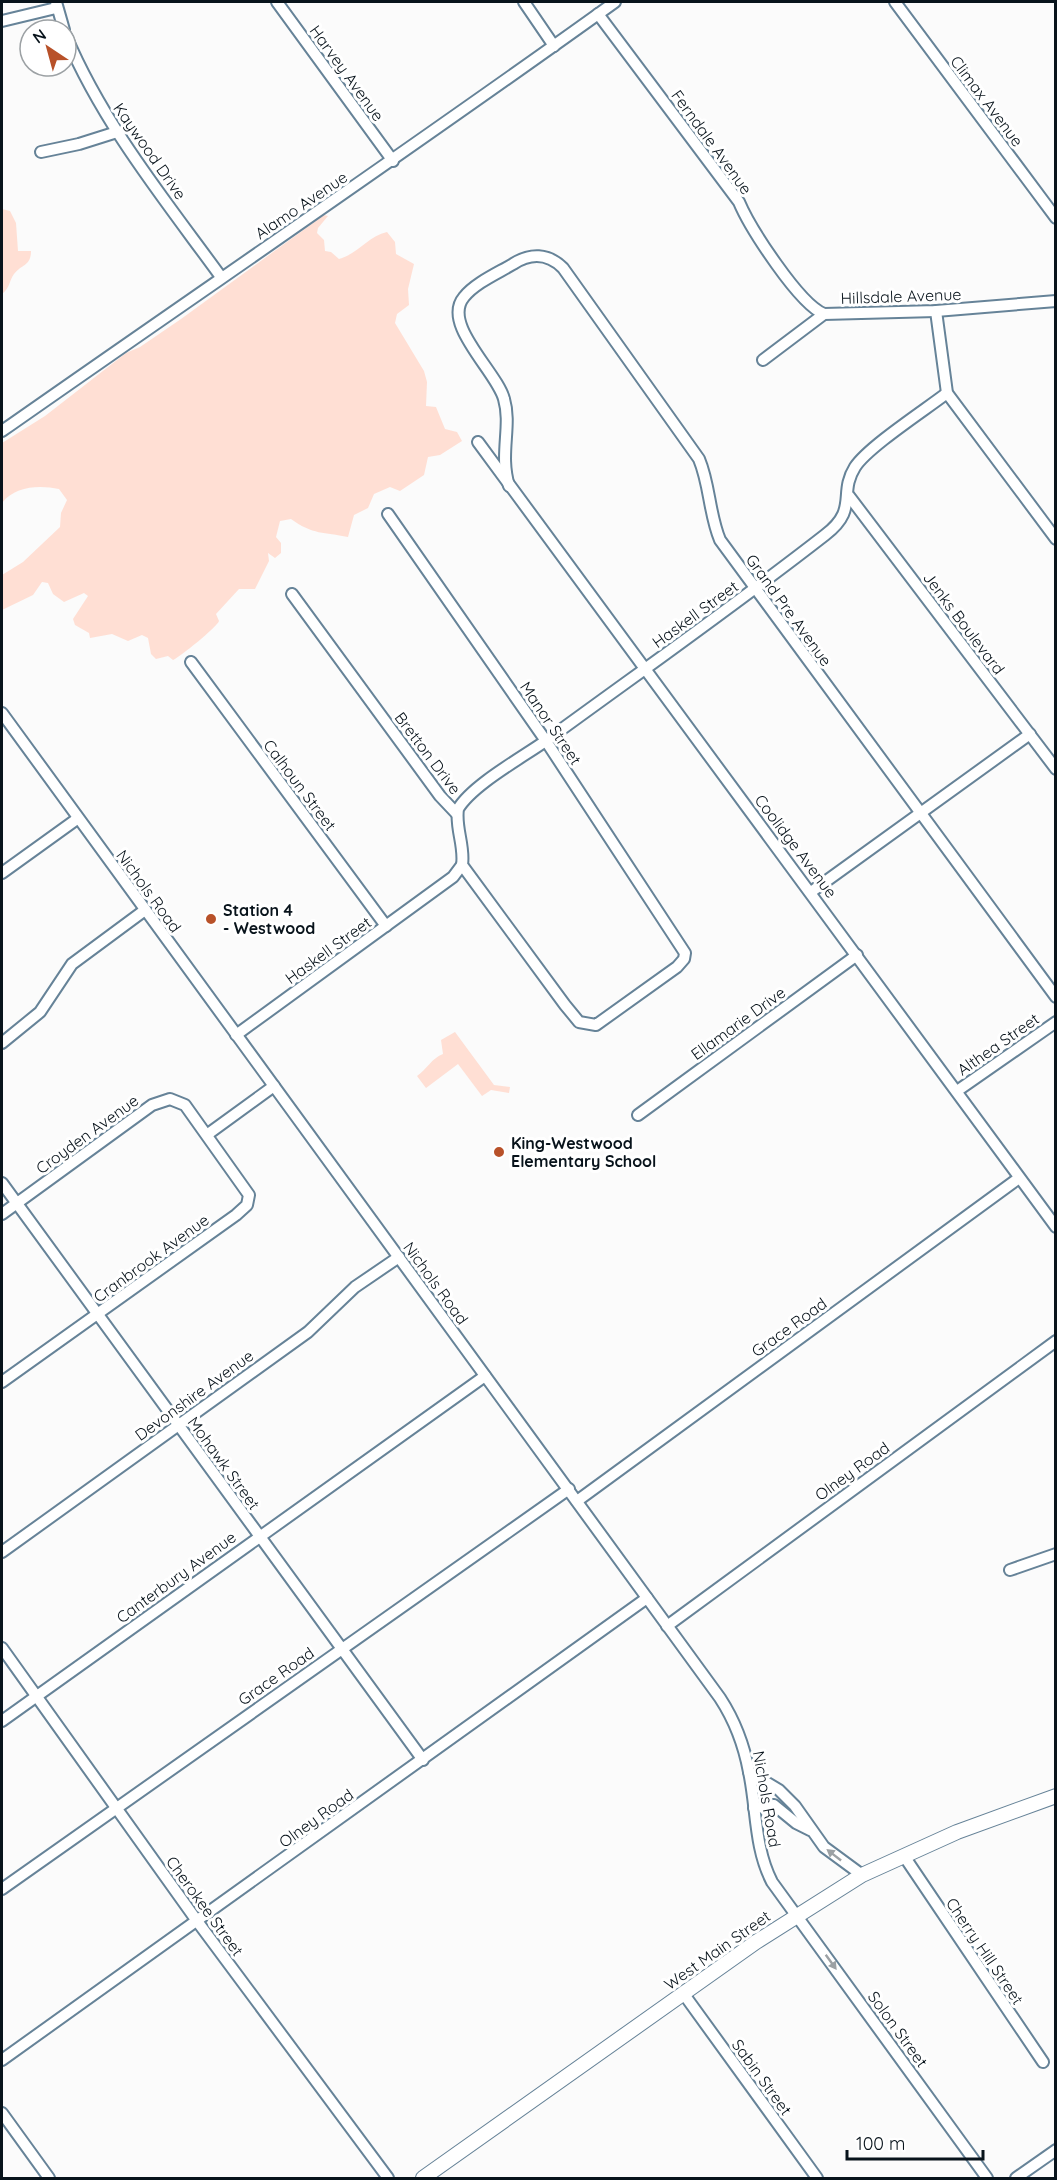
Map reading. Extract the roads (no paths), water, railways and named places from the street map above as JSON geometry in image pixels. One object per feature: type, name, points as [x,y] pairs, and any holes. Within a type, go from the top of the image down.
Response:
[{"type":"main road","name":"West Main Street","points":[[423,2178],[797,1914],[862,1875],[970,1827],[1056,1796]]},
{"type":"street","name":"Harvey Avenue","points":[[278,2],[393,161]]},
{"type":"street","points":[[524,2],[554,46]]},
{"type":"street","name":"Alamo Avenue","points":[[2,431],[221,277],[393,161],[615,2]]},
{"type":"street","name":"Climax Avenue","points":[[895,2],[1056,218]]},
{"type":"street","points":[[2,21],[56,4]]},
{"type":"street","name":"Ferndale Avenue","points":[[598,14],[739,202],[748,223],[804,300],[816,311],[824,314]]},
{"type":"street","name":"Kaywood Drive","points":[[78,64],[117,132],[221,277]]},
{"type":"street","points":[[41,152],[79,144],[117,132]]},
{"type":"street","name":"Grand Pre Avenue","points":[[509,486],[503,464],[505,400],[464,332],[458,312],[464,297],[514,263],[530,256],[543,256],[563,268],[699,459],[720,540],[1056,997]]},
{"type":"street","name":"Hillsdale Avenue","points":[[764,360],[824,314],[936,311],[1056,301]]},
{"type":"street","points":[[936,311],[947,393],[1056,539]]},
{"type":"street","name":"Haskell Street","points":[[457,814],[466,797],[755,590],[836,527],[847,511],[849,486],[855,467],[947,393]]},
{"type":"street","name":"Coolidge Avenue","points":[[478,442],[1056,1227]]},
{"type":"street","name":"Jenks Boulevard","points":[[849,496],[1056,769]]},
{"type":"street","name":"Manor Street","points":[[388,514],[546,741],[685,953],[684,959],[677,968],[602,1022],[596,1025],[583,1024],[565,1005],[462,865]]},
{"type":"street","name":"Bretton Drive","points":[[292,594],[440,796],[457,814],[464,855],[462,865]]},
{"type":"street","name":"Calhoun Street","points":[[190,662],[386,926]]},
{"type":"street","name":"Nichols Road","points":[[2,713],[728,1710],[737,1730],[749,1772],[756,1834],[764,1864],[784,1899]]},
{"type":"street","points":[[811,892],[1030,734]]},
{"type":"street","points":[[2,873],[77,819]]},
{"type":"street","name":"Haskell Street","points":[[236,1035],[453,877],[462,865]]},
{"type":"street","points":[[2,1043],[40,1012],[72,964],[145,910]]},
{"type":"street","name":"Ellamarie Drive","points":[[638,1114],[856,955]]},
{"type":"street","name":"Althea Street","points":[[957,1091],[1056,1022]]},
{"type":"street","points":[[208,1134],[273,1086]]},
{"type":"street","name":"Croyden Avenue","points":[[2,1214],[159,1101],[170,1099],[180,1101],[208,1134]]},
{"type":"street","name":"Cranbrook Avenue","points":[[2,1382],[247,1205],[248,1190],[208,1134]]},
{"type":"street","name":"Grace Road","points":[[577,1500],[1019,1178]]},
{"type":"street","name":"Mohawk Street","points":[[2,1183],[258,1537],[423,1760]]},
{"type":"street","name":"Devonshire Avenue","points":[[2,1552],[308,1332],[355,1287],[399,1257]]},
{"type":"street","name":"Olney Road","points":[[667,1626],[1056,1341]]},
{"type":"street","name":"Canterbury Avenue","points":[[2,1720],[485,1376]]},
{"type":"street","name":"Grace Road","points":[[2,1889],[569,1489]]},
{"type":"street","points":[[1010,1570],[1056,1554]]},
{"type":"street","name":"Olney Road","points":[[2,2060],[647,1598]]},
{"type":"street","name":"Cherokee Street","points":[[2,1648],[196,1921],[388,2178]]},
{"type":"street","points":[[749,1772],[779,1790],[795,1806],[810,1830],[835,1857],[862,1875]]},
{"type":"street","points":[[754,1808],[774,1805],[796,1823],[810,1830]]},
{"type":"street","name":"Cherry Hill Street","points":[[904,1856],[1043,2062]]},
{"type":"street","name":"Solon Street","points":[[784,1899],[987,2178]]},
{"type":"street","name":"Sabin Street","points":[[683,1993],[817,2178]]},
{"type":"street","points":[[2,2113],[49,2178]]},
{"type":"street","points":[[1017,2178],[1056,2150]]},
{"type":"place","name":"Station 4 - Westwood","points":[[211,919]]},
{"type":"place","name":"King-Westwood Elementary School","points":[[499,1152]]}]
